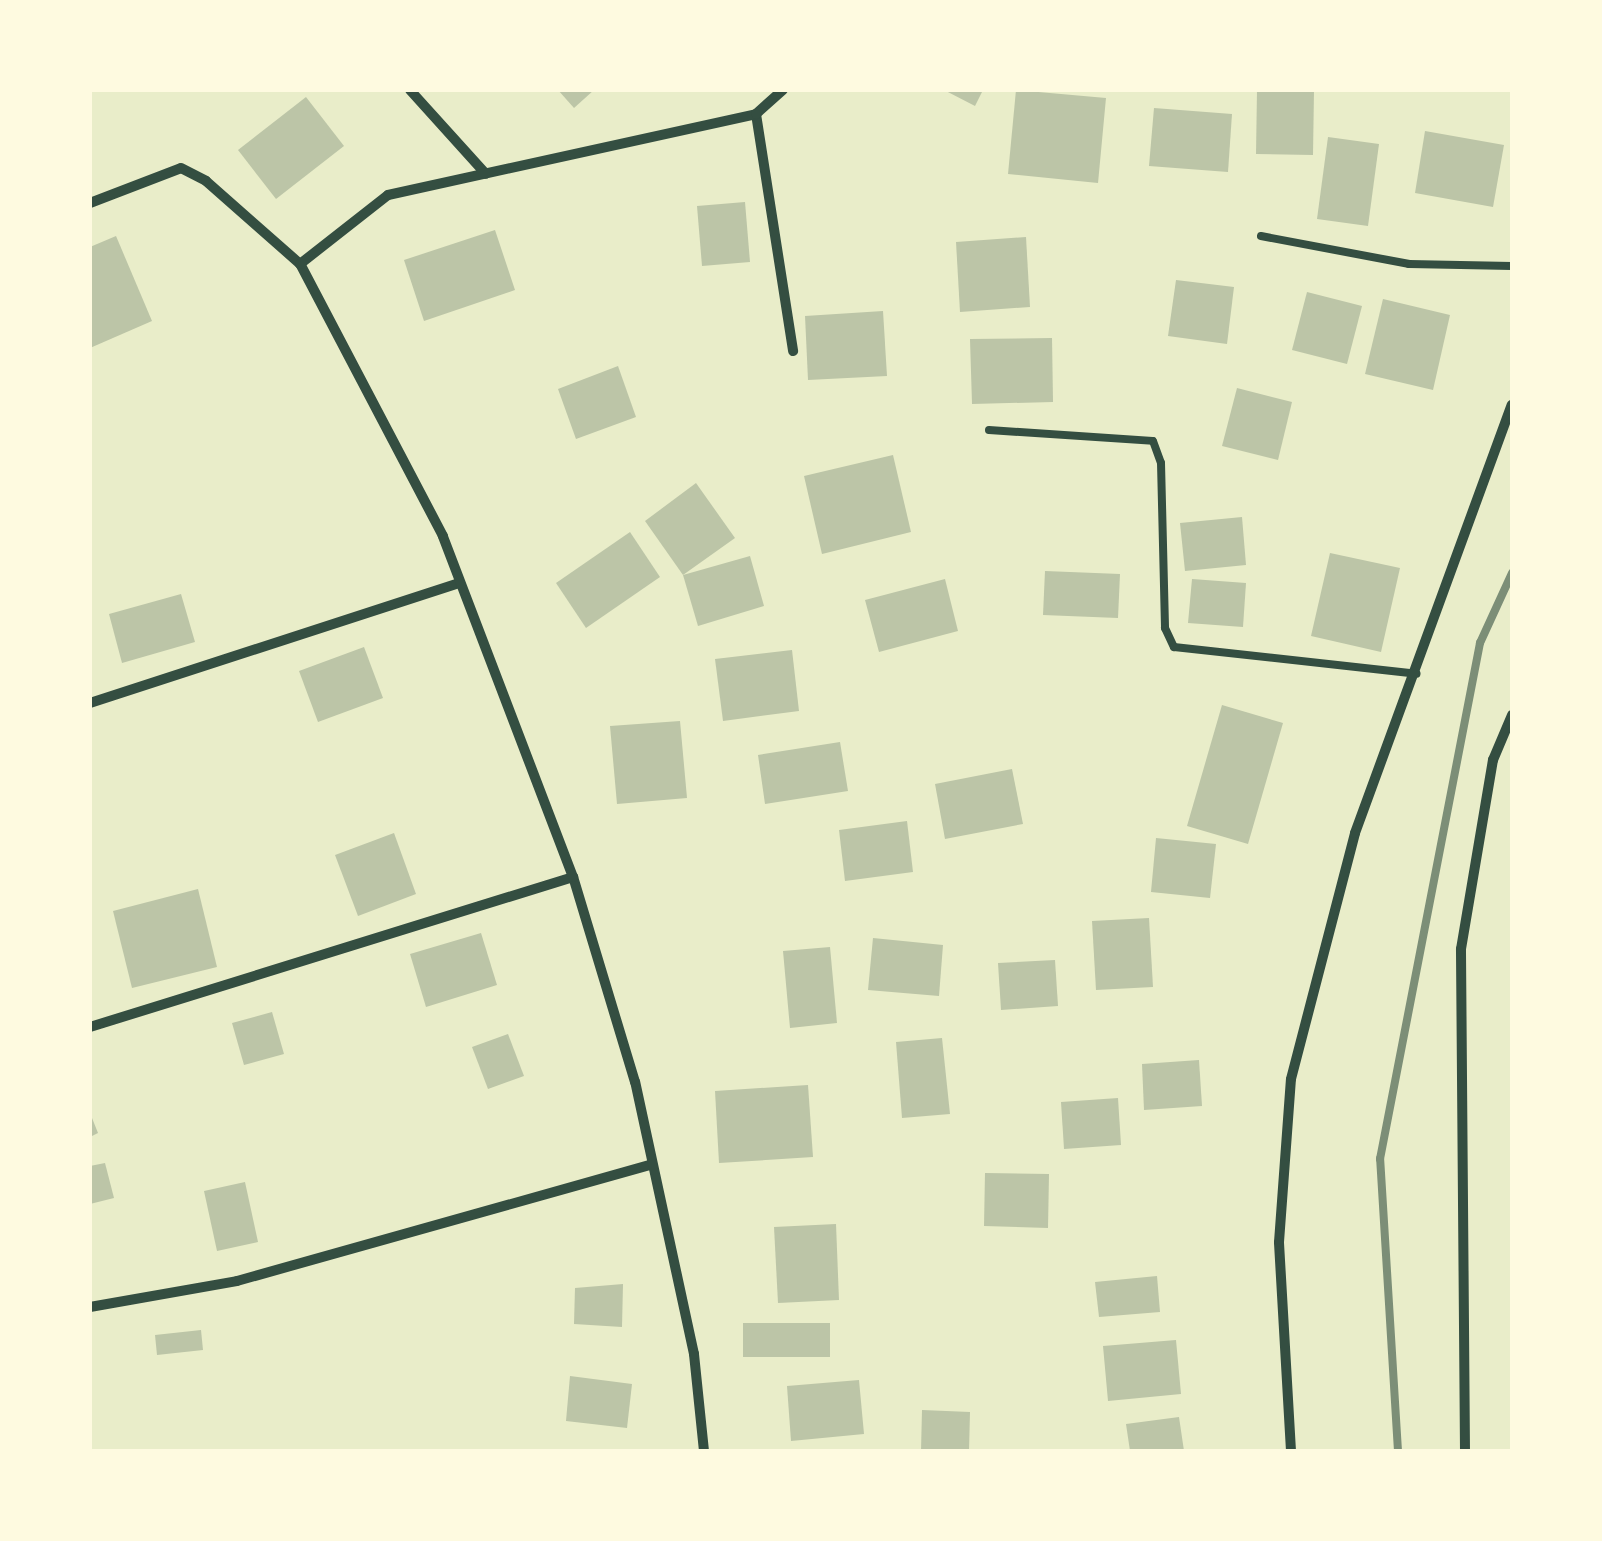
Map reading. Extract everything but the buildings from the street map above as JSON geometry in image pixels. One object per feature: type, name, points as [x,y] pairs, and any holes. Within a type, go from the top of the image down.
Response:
[{"type":"street","points":[[410,90],[486,174]]},
{"type":"street","points":[[300,264],[388,195],[756,114],[784,90]]},
{"type":"street","points":[[756,114],[793,351]]},
{"type":"street","points":[[90,204],[181,168],[206,181],[300,264],[442,536],[572,878],[635,1082],[694,1354],[704,1451]]},
{"type":"street","points":[[1292,1451],[1279,1242],[1291,1079],[1355,833],[1418,674],[1512,405]]},
{"type":"street","points":[[90,703],[460,583]]},
{"type":"street","points":[[1466,1451],[1461,949],[1493,760],[1512,715]]},
{"type":"street","points":[[90,1027],[572,878]]},
{"type":"street","points":[[90,1307],[237,1281],[651,1165]]},
{"type":"lane","points":[[1261,236],[1409,264],[1512,266]]},
{"type":"lane","points":[[990,430],[1153,441],[1161,462],[1165,628],[1174,647],[1418,674]]},
{"type":"railway","points":[[1398,1451],[1380,1159],[1480,643],[1512,573]]}]
